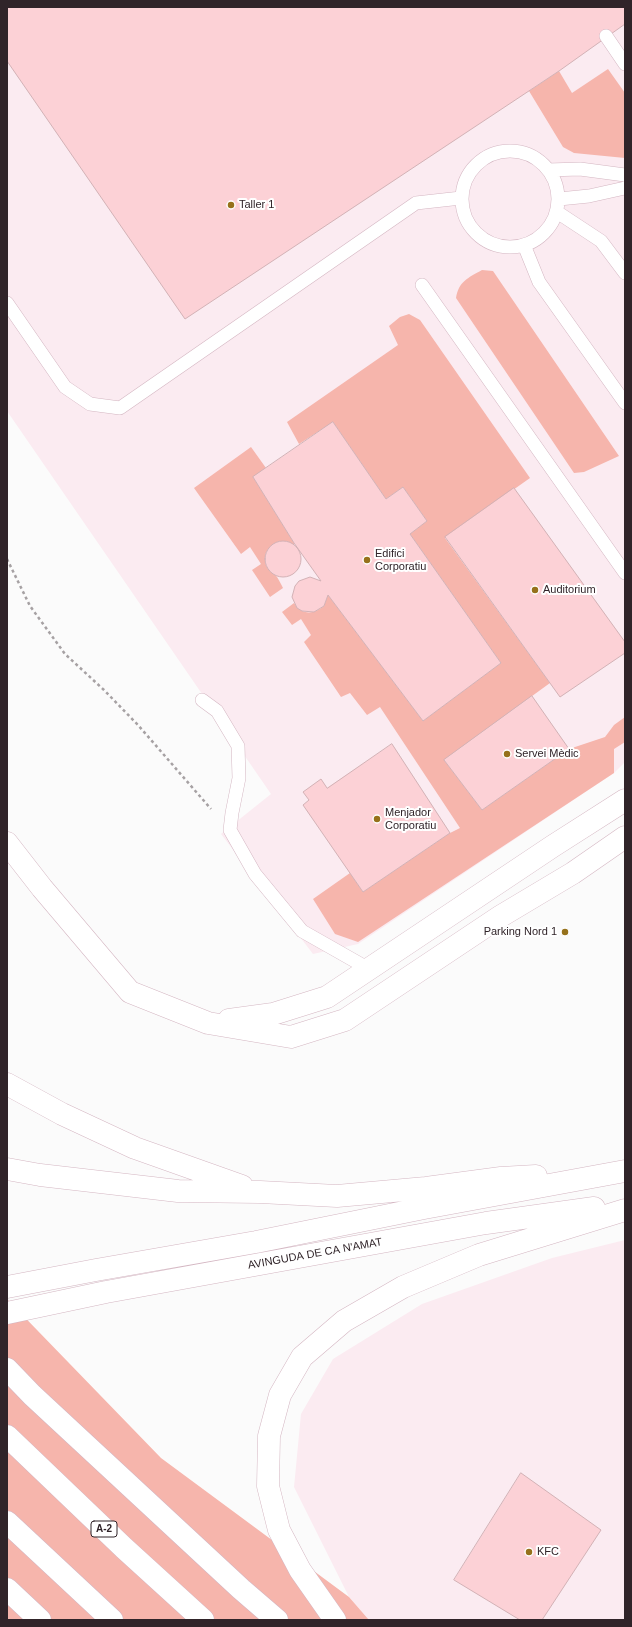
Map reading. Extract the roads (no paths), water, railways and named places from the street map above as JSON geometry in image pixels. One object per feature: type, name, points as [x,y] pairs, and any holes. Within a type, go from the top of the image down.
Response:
[{"type":"main road","points":[[208,1023],[272,1014],[327,997],[553,846],[625,800]]},
{"type":"main road","points":[[573,873],[574,856],[625,821]]},
{"type":"main road","points":[[7,843],[42,888],[130,992],[208,1023],[291,1037],[345,1020],[501,916],[573,873],[625,837]]},
{"type":"main road","points":[[7,1084],[62,1114],[135,1148],[260,1192]]},
{"type":"main road","points":[[7,1169],[40,1175],[178,1191],[260,1192],[337,1196],[426,1188],[501,1178],[625,1171]]},
{"type":"main road","points":[[7,1287],[256,1242],[424,1208],[625,1171]]},
{"type":"main road","name":"AVINGUDA DE CA N'AMAT","points":[[7,1313],[106,1292],[486,1223],[625,1205]]},
{"type":"main road","points":[[335,1620],[300,1570],[280,1530],[268,1486],[270,1436],[280,1395],[302,1357],[344,1321],[403,1287],[479,1255],[625,1210]]},
{"type":"main road","points":[[7,1369],[32,1395],[107,1465],[241,1589],[277,1620]]},
{"type":"main road","name":"A-2","points":[[7,1436],[73,1500],[203,1620]]},
{"type":"main road","points":[[7,1522],[112,1620]]},
{"type":"main road","points":[[7,1589],[40,1620]]},
{"type":"lane","points":[[606,36],[625,64]]},
{"type":"lane","points":[[503,151],[523,152],[540,161],[548,170],[557,183],[559,199],[557,212],[546,232],[524,245],[497,246],[479,237],[468,224],[461,198],[463,187],[470,171],[486,157],[503,151]]},
{"type":"lane","points":[[548,170],[580,169],[625,175]]},
{"type":"lane","points":[[559,199],[589,196],[625,188]]},
{"type":"lane","points":[[7,303],[65,387],[90,404],[120,408],[416,203],[461,198]]},
{"type":"lane","points":[[557,212],[601,241],[625,273]]},
{"type":"lane","points":[[524,245],[539,282],[625,403]]},
{"type":"lane","points":[[422,285],[625,573]]},
{"type":"lane","points":[[202,700],[217,711],[238,746],[239,778],[230,830],[255,874],[302,930],[369,969]]},
{"type":"place","name":"Taller 1","points":[[231,205]]},
{"type":"place","name":"Edifici Corporatiu","points":[[367,560]]},
{"type":"place","name":"Auditorium","points":[[535,590]]},
{"type":"place","name":"Servei Mèdic","points":[[507,754]]},
{"type":"place","name":"Menjador Corporatiu","points":[[377,819]]},
{"type":"place","name":"Parking Nord 1","points":[[565,932]]},
{"type":"place","name":"KFC","points":[[529,1552]]}]
